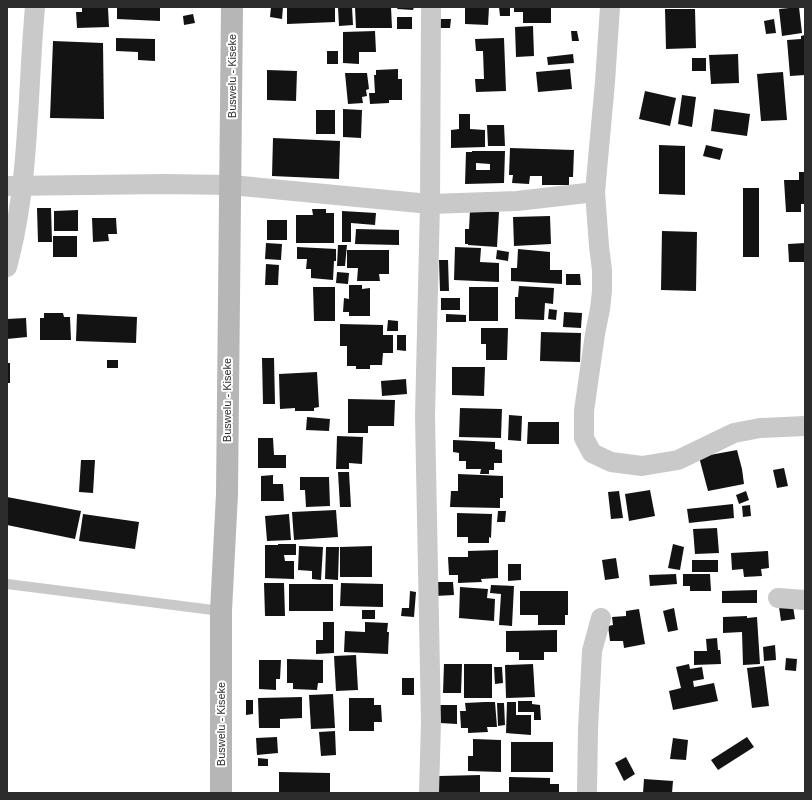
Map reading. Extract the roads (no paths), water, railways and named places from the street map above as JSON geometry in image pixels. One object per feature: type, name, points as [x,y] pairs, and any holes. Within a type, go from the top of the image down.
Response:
[{"type":"main road","name":"Buswelu - Kiseke","points":[[221,793],[221,611],[227,494],[232,7]]},
{"type":"street","points":[[7,267],[17,227],[15,186],[35,7]]},
{"type":"street","points":[[430,793],[431,722],[425,416],[430,204],[431,7]]},
{"type":"street","points":[[610,7],[595,192],[602,270],[602,291],[584,411],[584,438],[592,453],[611,462],[642,466],[678,460],[734,433],[760,428],[805,426]]},
{"type":"street","points":[[15,186],[165,184],[231,185],[430,204],[517,201],[595,192]]},
{"type":"street","points":[[778,598],[805,600]]},
{"type":"street","points":[[586,793],[592,651],[601,618]]},
{"type":"lane","points":[[7,584],[221,611]]}]
